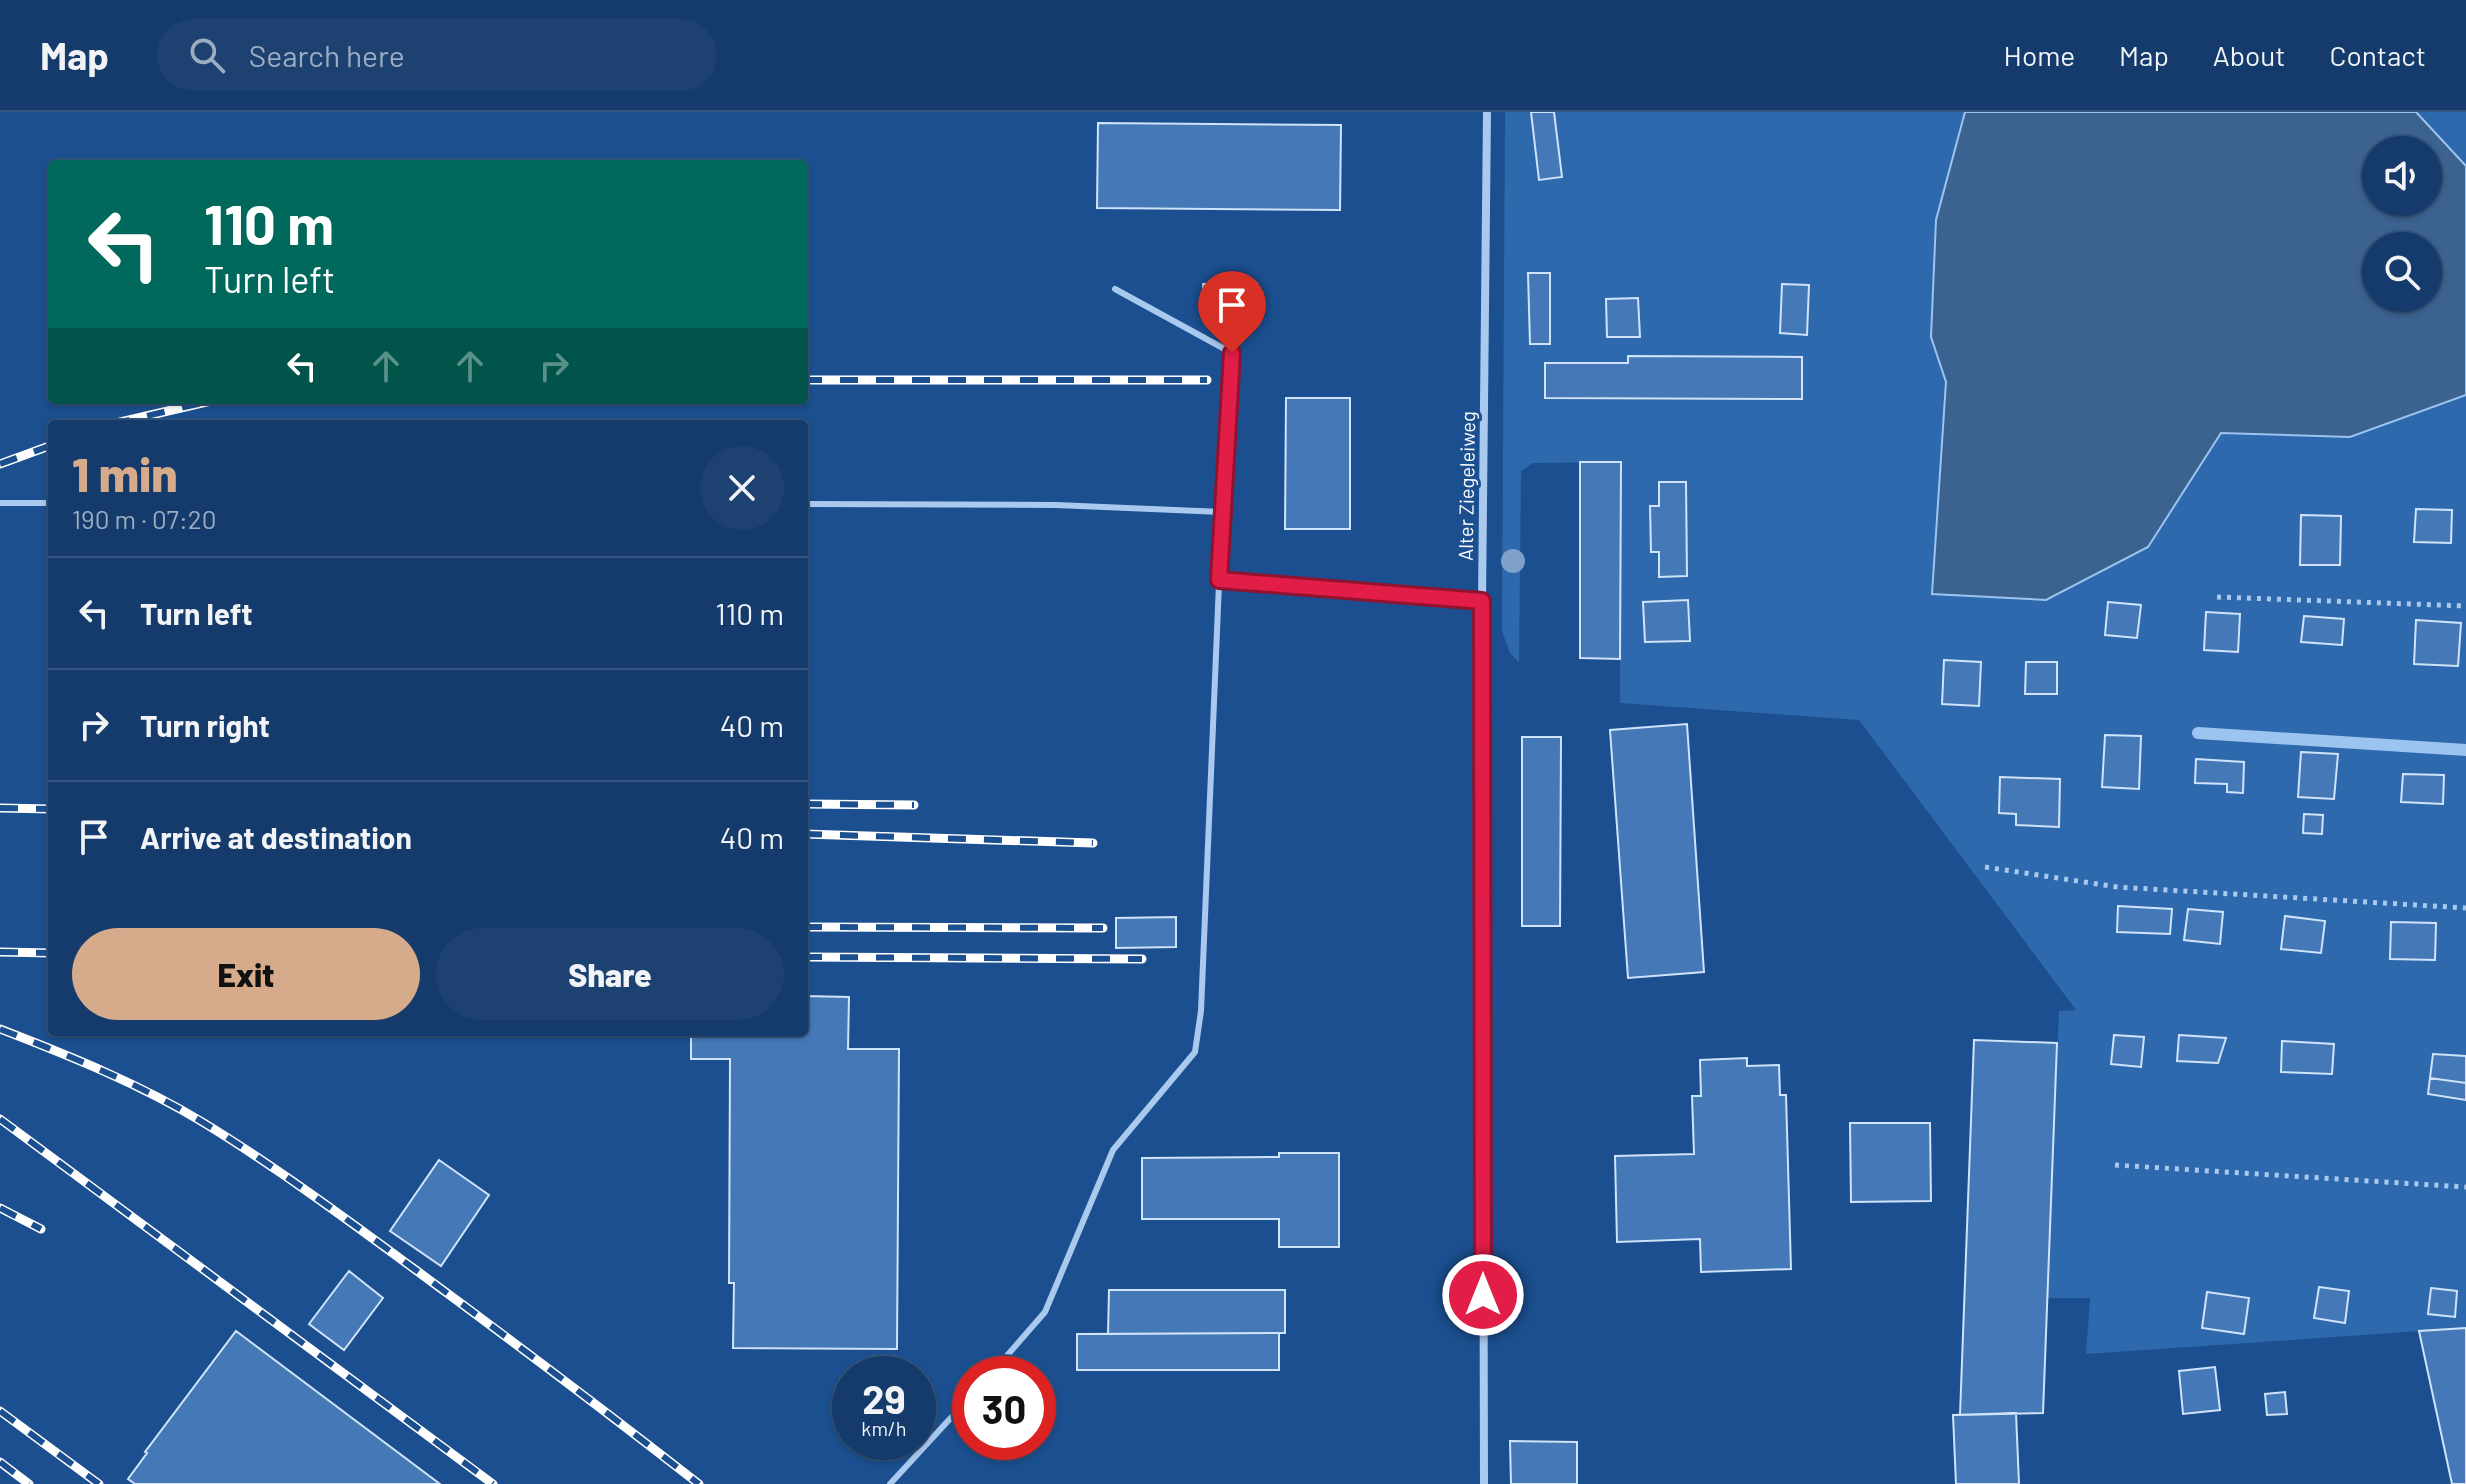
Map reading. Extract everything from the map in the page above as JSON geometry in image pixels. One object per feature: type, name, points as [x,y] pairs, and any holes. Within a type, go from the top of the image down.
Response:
[{"type":"street","name":"Alter Ziegeleiweg","points":[[1484,1484],[1482,601],[1487,112]]},
{"type":"lane","points":[[1007,1356],[1045,1312],[1113,1150],[1195,1052],[1201,1011],[1222,512],[1232,353],[1115,289]]},
{"type":"lane","points":[[0,503],[48,503]]},
{"type":"lane","points":[[808,504],[1056,505],[1222,512]]},
{"type":"lane","points":[[1219,580],[1482,601]]},
{"type":"lane","points":[[890,1484],[952,1417]]},
{"type":"path","points":[[2217,597],[2466,606]]},
{"type":"path","points":[[1985,867],[2117,887],[2466,908]]},
{"type":"path","points":[[2115,1165],[2466,1187]]},
{"type":"shaded area","points":[[1505,112],[2466,112],[2466,1328],[2086,1354],[2090,1298],[2047,1298],[2059,1011],[2076,1010],[1859,720],[1620,703],[1620,462],[1533,463],[1521,471],[1519,662],[1510,653],[1502,631]]},
{"type":"shaded area","points":[[1965,112],[2416,112],[2438,136],[2362,136],[2362,216],[2442,216],[2442,140],[2466,166],[2466,395],[2350,437],[2221,433],[2148,547],[2046,600],[1932,594],[1946,382],[1931,337],[1936,220]]},
{"type":"building","points":[[1531,112],[1554,112],[1562,177],[1539,180]]},
{"type":"building","points":[[1098,123],[1341,125],[1340,210],[1097,208]]},
{"type":"building","points":[[1528,273],[1550,273],[1550,344],[1530,344]]},
{"type":"building","points":[[1257,283],[1258,306],[1204,307],[1203,284]]},
{"type":"building","points":[[1782,284],[1809,285],[1807,335],[1780,333]]},
{"type":"building","points":[[1638,298],[1640,337],[1607,337],[1606,299]]},
{"type":"building","points":[[1628,356],[1802,357],[1802,399],[1545,398],[1545,363],[1628,363]]},
{"type":"building","points":[[1286,398],[1350,398],[1350,529],[1285,529]]},
{"type":"building","points":[[1580,462],[1621,462],[1620,659],[1580,658]]},
{"type":"building","points":[[1659,482],[1686,482],[1687,576],[1659,577],[1659,552],[1651,552],[1650,506],[1659,506]]},
{"type":"building","points":[[2416,509],[2452,510],[2451,543],[2414,542]]},
{"type":"building","points":[[2301,515],[2341,516],[2340,565],[2300,565]]},
{"type":"building","points":[[1688,600],[1690,641],[1645,642],[1643,602]]},
{"type":"building","points":[[2108,602],[2141,605],[2137,638],[2105,635]]},
{"type":"building","points":[[2206,612],[2240,614],[2238,652],[2204,650]]},
{"type":"building","points":[[2304,616],[2344,619],[2342,645],[2301,642]]},
{"type":"building","points":[[2416,620],[2461,623],[2458,666],[2414,664]]},
{"type":"building","points":[[1944,660],[1981,662],[1979,706],[1942,704]]},
{"type":"building","points":[[2026,662],[2057,662],[2057,694],[2025,694]]},
{"type":"building","points":[[1687,724],[1704,972],[1628,978],[1610,730]]},
{"type":"building","points":[[2105,735],[2141,736],[2139,789],[2102,787]]},
{"type":"building","points":[[1522,737],[1561,737],[1560,926],[1522,926]]},
{"type":"building","points":[[2301,752],[2338,754],[2334,799],[2298,797]]},
{"type":"building","points":[[2196,759],[2244,762],[2243,793],[2227,792],[2227,784],[2195,783]]},
{"type":"building","points":[[2403,774],[2444,775],[2443,804],[2401,802]]},
{"type":"building","points":[[2000,777],[2060,779],[2059,827],[2016,825],[2016,814],[1999,813]]},
{"type":"building","points":[[2304,814],[2323,815],[2322,834],[2303,833]]},
{"type":"building","points":[[2118,906],[2172,909],[2170,934],[2117,932]]},
{"type":"building","points":[[2188,909],[2223,912],[2220,944],[2184,940]]},
{"type":"building","points":[[2285,916],[2325,921],[2321,953],[2281,949]]},
{"type":"building","points":[[1176,917],[1176,947],[1116,948],[1116,918]]},
{"type":"building","points":[[2391,922],[2436,923],[2435,960],[2390,959]]},
{"type":"building","points":[[808,996],[849,997],[848,1049],[899,1049],[897,1349],[733,1348],[734,1283],[729,1283],[730,1059],[691,1059],[691,1036],[808,1036]]},
{"type":"building","points":[[2114,1035],[2144,1037],[2141,1067],[2111,1064]]},
{"type":"building","points":[[2179,1035],[2226,1038],[2218,1063],[2177,1061]]},
{"type":"building","points":[[1974,1040],[2057,1043],[2043,1413],[1960,1415]]},
{"type":"building","points":[[2282,1041],[2334,1044],[2332,1074],[2281,1072]]},
{"type":"building","points":[[2433,1054],[2466,1056],[2466,1083],[2430,1078]]},
{"type":"building","points":[[1747,1058],[1747,1066],[1779,1065],[1780,1095],[1786,1095],[1791,1269],[1701,1272],[1700,1239],[1617,1242],[1615,1156],[1694,1154],[1692,1096],[1701,1096],[1700,1060]]},
{"type":"building","points":[[2430,1078],[2466,1083],[2466,1100],[2428,1094]]},
{"type":"building","points":[[1850,1123],[1930,1123],[1931,1201],[1851,1202]]},
{"type":"building","points":[[1279,1153],[1339,1153],[1339,1247],[1279,1247],[1279,1219],[1142,1219],[1142,1158],[1279,1157]]},
{"type":"building","points":[[439,1160],[489,1195],[441,1266],[390,1231]]},
{"type":"building","points":[[349,1271],[383,1298],[344,1350],[309,1324]]},
{"type":"building","points":[[2319,1287],[2349,1291],[2345,1323],[2314,1318]]},
{"type":"building","points":[[2431,1288],[2457,1291],[2455,1317],[2428,1314]]},
{"type":"building","points":[[1109,1290],[1285,1290],[1285,1333],[1108,1334]]},
{"type":"building","points":[[2207,1292],[2249,1298],[2244,1334],[2202,1328]]},
{"type":"building","points":[[2466,1328],[2466,1484],[2452,1484],[2419,1331]]},
{"type":"building","points":[[236,1331],[440,1484],[135,1484],[128,1479]]},
{"type":"building","points":[[1279,1333],[1279,1370],[1077,1370],[1077,1334]]},
{"type":"building","points":[[2215,1367],[2220,1410],[2183,1414],[2179,1371]]},
{"type":"building","points":[[2285,1392],[2287,1414],[2267,1415],[2265,1394]]},
{"type":"building","points":[[2016,1413],[2019,1484],[1956,1484],[1953,1415]]},
{"type":"building","points":[[1510,1441],[1577,1442],[1577,1484],[1511,1484]]},
{"type":"waterway","points":[[2198,733],[2466,750]]},
{"type":"railway","points":[[808,380],[1207,380]]},
{"type":"railway","points":[[129,420],[198,404]]},
{"type":"railway","points":[[0,464],[48,446]]},
{"type":"railway","points":[[808,804],[914,805]]},
{"type":"railway","points":[[0,808],[48,809]]},
{"type":"railway","points":[[808,834],[1093,843]]},
{"type":"railway","points":[[808,927],[1103,928]]},
{"type":"railway","points":[[0,952],[48,953]]},
{"type":"railway","points":[[808,957],[1142,959]]},
{"type":"railway","points":[[0,1029],[130,1083],[231,1140],[310,1193],[449,1295],[699,1484]]},
{"type":"railway","points":[[0,1119],[493,1484]]},
{"type":"railway","points":[[0,1208],[41,1229]]},
{"type":"railway","points":[[0,1411],[99,1484]]},
{"type":"railway","points":[[0,1462],[29,1484]]},
{"type":"route","points":[[1232,353],[1219,580],[1482,601],[1483,1295]]}]
